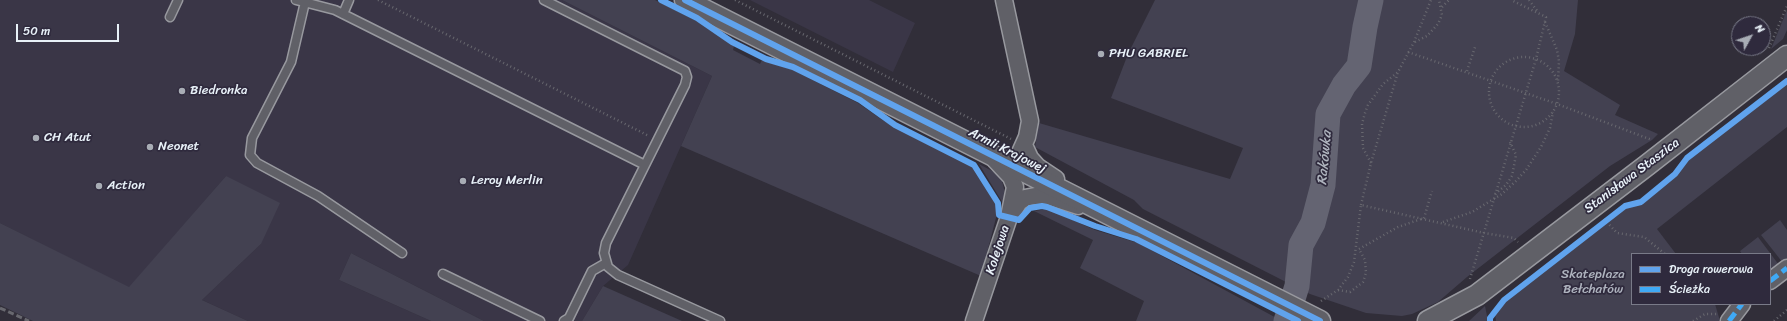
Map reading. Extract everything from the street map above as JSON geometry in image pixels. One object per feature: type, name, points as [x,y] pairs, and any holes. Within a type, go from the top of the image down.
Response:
[{"type":"street","name":"Armii Krajowej","points":[[685,0],[1299,311],[1320,316]]},
{"type":"street","points":[[1004,0],[1030,116],[1030,126],[1020,143],[1014,166]]},
{"type":"street","name":"Stanisława Staszica","points":[[1428,321],[1652,162],[1787,56]]},
{"type":"street","points":[[988,153],[1008,152],[1020,143]]},
{"type":"street","points":[[1020,143],[1038,167],[1113,218]]},
{"type":"street","name":"Kolejowa","points":[[974,321],[1008,218],[1015,187],[1011,177],[988,153]]},
{"type":"street","points":[[1008,218],[1019,202],[1035,196],[1047,196],[1113,218]]},
{"type":"street","points":[[1771,280],[1787,268]]},
{"type":"street","name":"Stanisława Staszica","points":[[1458,321],[1474,287]]},
{"type":"street","points":[[1724,318],[1741,305]]},
{"type":"lane","points":[[170,17],[178,0]]},
{"type":"lane","points":[[296,0],[343,14],[645,165]]},
{"type":"lane","points":[[343,14],[349,0]]},
{"type":"lane","points":[[544,0],[685,71],[687,77],[685,85],[606,243],[604,254],[606,263],[618,276],[720,321]]},
{"type":"lane","points":[[305,2],[291,62],[252,138],[250,155],[257,163],[318,196],[402,253]]},
{"type":"lane","points":[[564,321],[569,318],[592,271],[606,263]]},
{"type":"lane","points":[[443,274],[540,321]]},
{"type":"path","points":[[378,0],[657,140]]},
{"type":"path","points":[[735,0],[990,130],[1020,143]]},
{"type":"path","points":[[1320,316],[1348,277],[1354,262],[1361,205],[1371,163],[1398,72],[1414,42],[1431,0]]},
{"type":"path","points":[[1414,42],[1427,36],[1433,31],[1442,15],[1442,7],[1439,0]]},
{"type":"path","points":[[1442,7],[1449,0]]},
{"type":"path","points":[[1474,287],[1484,233],[1494,194],[1524,93],[1536,59],[1546,17],[1511,0]]},
{"type":"path","points":[[1529,0],[1538,13]]},
{"type":"path","points":[[1771,43],[1787,6]]},
{"type":"path","points":[[1545,22],[1558,56],[1559,93],[1557,104],[1553,111],[1541,123],[1528,127],[1515,126],[1501,117],[1491,103],[1489,92],[1491,81],[1496,71],[1509,61],[1525,57],[1536,59],[1545,64],[1553,72],[1558,82]]},
{"type":"path","points":[[1467,71],[1476,47]]},
{"type":"path","points":[[1408,52],[1467,71],[1656,141]]},
{"type":"path","points":[[1371,163],[1364,148],[1362,124],[1365,113],[1368,105],[1383,84],[1398,72]]},
{"type":"path","points":[[1441,222],[1472,212],[1493,200],[1517,180],[1526,170],[1541,147],[1550,128],[1553,111]]},
{"type":"path","points":[[1494,194],[1506,185],[1512,176],[1516,155],[1510,142]]},
{"type":"path","points":[[1424,218],[1432,191]]},
{"type":"path","points":[[1361,205],[1424,218],[1484,233],[1514,238],[1518,242]]},
{"type":"path","points":[[1359,249],[1398,227],[1424,218]]},
{"type":"path","points":[[1600,226],[1607,219],[1617,233],[1644,237],[1664,253]]},
{"type":"path","points":[[1338,290],[1350,292],[1363,282],[1366,273],[1365,260],[1356,245]]},
{"type":"path","points":[[1774,321],[1787,310]]},
{"type":"path","points":[[1693,321],[1706,314],[1724,318]]},
{"type":"shaded area","points":[[0,0],[562,0],[712,76],[628,265],[603,286],[582,321],[484,321],[351,253],[339,280],[431,321],[248,321],[202,300],[261,244],[226,176],[129,288],[0,223]]},
{"type":"shaded area","points":[[750,0],[869,0],[915,23],[893,72]]},
{"type":"green space","points":[[562,0],[655,0],[698,22],[734,46],[733,50],[760,64],[762,60],[793,70],[858,103],[884,121],[973,167],[997,204],[998,210],[981,276],[681,146],[712,76]]},
{"type":"green space","points":[[1155,0],[1578,0],[1575,34],[1564,71],[1620,105],[1615,115],[1658,134],[1652,140],[1610,166],[1467,277],[1438,302],[1412,314],[1402,316],[1366,313],[1310,294],[1284,281],[1143,209],[1134,200],[1035,147],[1039,123],[1230,179],[1243,148],[1111,98],[1128,54]]},
{"type":"green space","points":[[1787,10],[1787,30],[1783,39],[1771,49]]},
{"type":"green space","name":"Skateplaza Bełchatów","points":[[1787,82],[1787,127],[1657,229],[1675,253],[1631,253],[1631,305],[1715,305],[1720,321],[1496,321],[1495,314],[1505,301],[1626,207],[1642,203],[1676,176],[1688,159]]},
{"type":"green space","points":[[979,164],[994,172],[1002,181],[1006,197],[1004,205]]},
{"type":"green space","points":[[226,176],[280,203],[261,244],[202,300],[248,321],[33,321],[0,305],[0,223],[129,287]]},
{"type":"green space","points":[[1048,209],[1095,230],[1138,243],[1282,321],[1136,321],[1144,301],[1080,268],[1093,240],[1034,211]]},
{"type":"green space","points":[[1780,220],[1787,230],[1787,259],[1783,263],[1761,235]]},
{"type":"green space","points":[[1758,237],[1770,253],[1741,253],[1740,251]]},
{"type":"green space","points":[[351,253],[484,321],[431,321],[339,280]]},
{"type":"green space","points":[[1771,254],[1779,265],[1771,271]]},
{"type":"green space","points":[[603,286],[682,321],[582,321]]},
{"type":"green space","points":[[1485,306],[1488,321],[1469,321]]},
{"type":"waterway","name":"Rakówka","points":[[1286,321],[1297,286],[1301,245],[1313,223],[1323,185],[1328,114],[1344,85],[1359,66],[1371,0]]},
{"type":"railway","points":[[0,308],[29,321]]},
{"type":"marked path","points":[[1771,280],[1787,268]]},
{"type":"marked path","points":[[1729,321],[1741,305]]},
{"type":"cycle path","points":[[661,0],[697,18],[732,42],[766,59],[793,67],[860,100],[895,125],[974,165],[998,203],[999,215],[1019,220],[1030,208],[1042,206],[1047,207],[1095,226],[1136,239],[1298,321]]},
{"type":"cycle path","points":[[685,0],[1320,321]]},
{"type":"cycle path","points":[[1490,321],[1490,318],[1504,300],[1625,206],[1641,202],[1675,174],[1687,158],[1787,81]]},
{"type":"place","name":"PHU GABRIEL","points":[[1101,54]]},
{"type":"place","name":"Biedronka","points":[[182,91]]},
{"type":"place","name":"CH Atut","points":[[36,138]]},
{"type":"place","name":"Neonet","points":[[150,147]]},
{"type":"place","name":"Leroy Merlin","points":[[463,181]]},
{"type":"place","name":"Action","points":[[99,186]]}]
